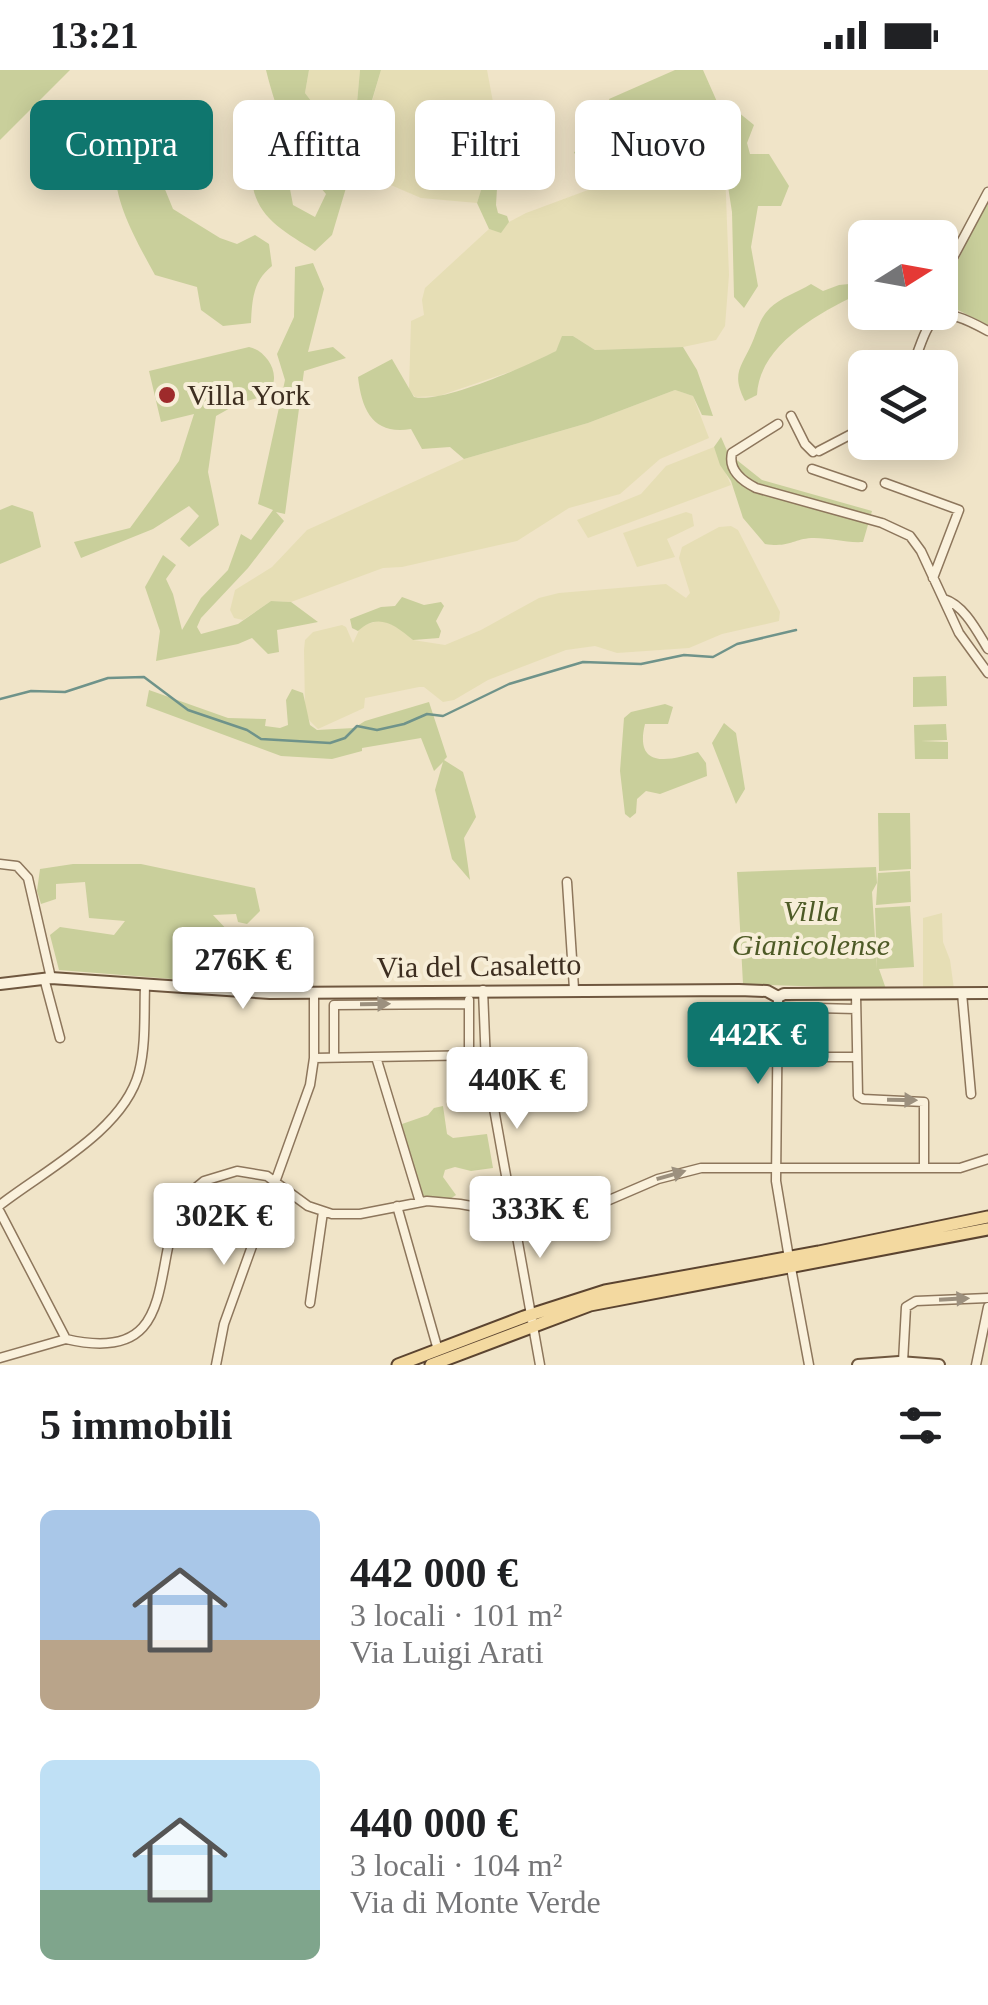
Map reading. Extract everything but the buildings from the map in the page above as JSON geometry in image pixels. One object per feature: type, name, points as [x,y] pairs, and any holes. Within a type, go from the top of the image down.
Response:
[{"type":"main road","points":[[431,1365],[605,1290],[650,1287],[790,1263],[952,1230],[988,1217]]},
{"type":"main road","points":[[952,1230],[988,1229]]},
{"type":"main road","points":[[398,1365],[532,1320]]},
{"type":"street","points":[[958,247],[988,192]]},
{"type":"street","points":[[918,350],[928,326],[940,316],[960,316],[988,331]]},
{"type":"street","points":[[791,416],[805,444],[804,457]]},
{"type":"street","points":[[778,424],[734,450],[731,462],[742,480],[756,488],[882,522],[904,532],[921,551],[960,633],[988,673]]},
{"type":"street","points":[[805,444],[816,451],[848,436]]},
{"type":"street","points":[[812,469],[862,486]]},
{"type":"street","points":[[885,483],[960,510],[934,578]]},
{"type":"street","points":[[944,599],[960,610],[988,649]]},
{"type":"street","points":[[0,864],[17,866],[28,878],[60,1038]]},
{"type":"street","points":[[568,882],[574,989]]},
{"type":"street","name":"Via del Casaletto","points":[[0,984],[48,978],[270,994],[762,990],[778,1002],[784,994],[856,995]]},
{"type":"street","points":[[66,1339],[0,1208],[107,1125],[122,1108],[140,1068],[145,986]]},
{"type":"street","points":[[468,990],[469,1056]]},
{"type":"street","points":[[483,990],[485,1060],[540,1365]]},
{"type":"street","points":[[216,1365],[224,1324],[310,1085],[314,992]]},
{"type":"street","points":[[962,993],[971,1094]]},
{"type":"street","points":[[924,1168],[924,1102],[859,1098],[856,995],[988,993]]},
{"type":"street","points":[[809,1365],[776,1167],[778,1002],[856,1008]]},
{"type":"street","points":[[334,1057],[334,1005],[468,1004]]},
{"type":"street","points":[[314,1058],[469,1056],[547,1064]]},
{"type":"street","points":[[376,1057],[420,1202]]},
{"type":"street","points":[[777,1057],[857,1057]]},
{"type":"street","points":[[0,1358],[66,1339],[112,1347],[128,1342],[145,1328],[156,1304],[177,1213],[185,1197],[219,1174],[259,1173],[276,1181],[304,1204],[350,1216],[420,1202],[455,1203],[544,1219],[569,1216],[658,1179],[694,1170],[970,1167],[988,1158]]},
{"type":"street","points":[[396,1206],[438,1350]]},
{"type":"street","points":[[310,1303],[323,1212]]},
{"type":"street","points":[[903,1362],[906,1308],[916,1301],[988,1298]]},
{"type":"street","points":[[976,1365],[988,1307]]},
{"type":"street","points":[[858,1365],[938,1365]]},
{"type":"shaded area","points":[[309,70],[360,70],[357,100],[310,100],[305,93]]},
{"type":"shaded area","points":[[381,70],[487,70],[493,100],[415,100],[415,190],[481,190],[477,203],[421,198],[395,187],[395,100],[373,100]]},
{"type":"shaded area","points":[[588,190],[726,190],[729,275],[725,326],[716,340],[683,347],[595,350],[573,336],[563,336],[556,351],[524,367],[439,396],[415,397],[409,390],[411,321],[424,315],[425,288],[489,229],[501,232],[509,222]]},
{"type":"shaded area","points":[[675,390],[693,396],[709,438],[660,459],[620,494],[569,508],[517,541],[383,568],[291,602],[271,601],[243,620],[234,618],[230,610],[235,590],[272,567],[307,530],[464,459],[588,423]]},
{"type":"shaded area","points":[[714,447],[731,485],[588,538],[577,520],[641,494],[666,466]]},
{"type":"shaded area","points":[[686,512],[692,514],[694,526],[667,539],[675,557],[637,567],[623,533]]},
{"type":"shaded area","points":[[719,527],[738,530],[780,612],[779,621],[722,634],[689,648],[617,653],[595,646],[566,650],[488,680],[454,700],[443,702],[419,687],[365,698],[364,708],[318,729],[309,720],[305,708],[304,650],[305,640],[313,632],[342,625],[353,643],[361,626],[381,620],[402,629],[413,640],[445,645],[539,598],[559,593],[666,584],[686,598],[690,593],[679,558],[682,547]]},
{"type":"shaded area","points":[[942,913],[943,942],[954,989],[923,988],[923,918]]},
{"type":"green space","points":[[0,70],[70,70],[40,100],[30,100],[30,110],[0,140]]},
{"type":"green space","points":[[266,70],[309,70],[305,93],[310,100],[275,100]]},
{"type":"green space","points":[[360,70],[381,70],[372,100],[357,100]]},
{"type":"green space","points":[[675,70],[703,70],[716,100],[609,100]]},
{"type":"green space","points":[[741,114],[754,125],[747,143],[750,154],[769,154],[789,186],[781,206],[758,206],[751,247],[758,286],[744,308],[734,297],[729,190],[741,190]]},
{"type":"green space","points":[[118,190],[165,190],[173,209],[220,238],[237,244],[255,235],[269,244],[272,266],[257,285],[251,323],[223,326],[201,310],[197,287],[155,275]]},
{"type":"green space","points":[[254,190],[290,190],[293,205],[315,217],[326,194],[323,190],[345,190],[332,235],[315,251],[271,220]]},
{"type":"green space","points":[[481,190],[497,190],[498,213],[507,216],[509,222],[501,233],[489,229],[477,203]]},
{"type":"green space","points":[[988,199],[988,325],[958,310],[958,260]]},
{"type":"green space","points":[[313,263],[324,289],[308,352],[333,347],[346,358],[304,371],[285,514],[276,512],[284,521],[197,627],[201,634],[238,624],[271,601],[291,602],[318,622],[277,630],[279,652],[268,654],[252,638],[156,661],[160,631],[145,587],[163,555],[176,565],[166,579],[182,630],[201,598],[228,570],[241,534],[251,540],[273,510],[258,504],[285,380],[277,354],[294,317],[295,267]]},
{"type":"green space","points":[[811,284],[823,291],[848,284],[848,300],[812,319],[781,345],[760,377],[757,395],[745,401],[739,371],[770,308]]},
{"type":"green space","points":[[562,336],[573,336],[595,350],[683,347],[697,370],[713,416],[702,415],[693,396],[675,390],[588,423],[464,459],[450,447],[422,449],[411,429],[379,424],[363,401],[358,377],[392,359],[414,397],[427,398],[485,382],[526,365],[556,351]]},
{"type":"green space","points":[[249,347],[268,361],[273,383],[263,396],[231,404],[216,416],[208,472],[219,525],[189,547],[180,539],[199,516],[189,506],[153,529],[81,558],[74,542],[130,528],[179,461],[194,414],[161,422],[149,371]]},
{"type":"green space","points":[[721,437],[728,453],[762,480],[872,511],[863,542],[814,538],[765,544],[743,518],[731,481],[720,465],[714,447]]},
{"type":"green space","points":[[12,505],[33,512],[41,547],[0,564],[0,510]]},
{"type":"green space","points":[[402,597],[424,605],[441,602],[444,606],[436,621],[441,631],[439,638],[413,640],[393,626],[379,622],[358,631],[352,628],[350,619],[395,606]]},
{"type":"green space","points":[[946,676],[947,706],[913,707],[913,677]]},
{"type":"green space","points":[[292,689],[303,693],[310,725],[317,730],[354,728],[365,721],[429,702],[447,757],[444,760],[463,772],[476,817],[464,838],[470,880],[452,859],[435,790],[443,762],[434,771],[421,738],[362,748],[332,759],[281,756],[146,706],[149,690],[228,718],[266,719],[265,726],[280,728],[288,725],[286,700]]},
{"type":"green space","points":[[665,704],[673,707],[668,724],[645,724],[645,749],[649,755],[666,759],[698,752],[706,763],[707,776],[660,794],[646,791],[637,799],[636,813],[630,818],[625,814],[620,771],[624,718],[631,712]]},
{"type":"green space","points":[[724,723],[736,733],[745,789],[736,804],[712,743]]},
{"type":"green space","points":[[946,724],[947,740],[921,741],[948,742],[948,759],[915,759],[914,725]]},
{"type":"green space","points":[[878,813],[910,813],[911,869],[879,871]]},
{"type":"green space","points":[[73,864],[141,864],[255,888],[260,911],[247,924],[238,922],[236,914],[213,915],[231,934],[232,946],[252,951],[248,957],[225,956],[223,975],[210,982],[59,970],[50,935],[60,927],[114,935],[125,921],[89,918],[85,882],[56,884],[56,899],[41,904],[37,891],[40,869]]},
{"type":"green space","name":"Villa Gianicolense","points":[[876,867],[877,883],[872,892],[877,969],[875,908],[910,906],[914,967],[879,969],[886,989],[743,984],[737,872]]},
{"type":"green space","points":[[910,871],[911,902],[876,905],[878,873]]},
{"type":"green space","points":[[443,1106],[447,1134],[453,1138],[487,1134],[493,1168],[445,1170],[443,1177],[456,1195],[450,1199],[423,1197],[420,1193],[402,1124]]},
{"type":"waterway","points":[[0,699],[31,691],[65,692],[108,678],[144,677],[188,710],[247,730],[261,739],[330,743],[345,738],[357,726],[377,730],[427,714],[443,716],[509,684],[583,662],[641,664],[684,655],[713,657],[737,644],[796,630]]},
{"type":"place","name":"Villa York","points":[[167,395]]}]
